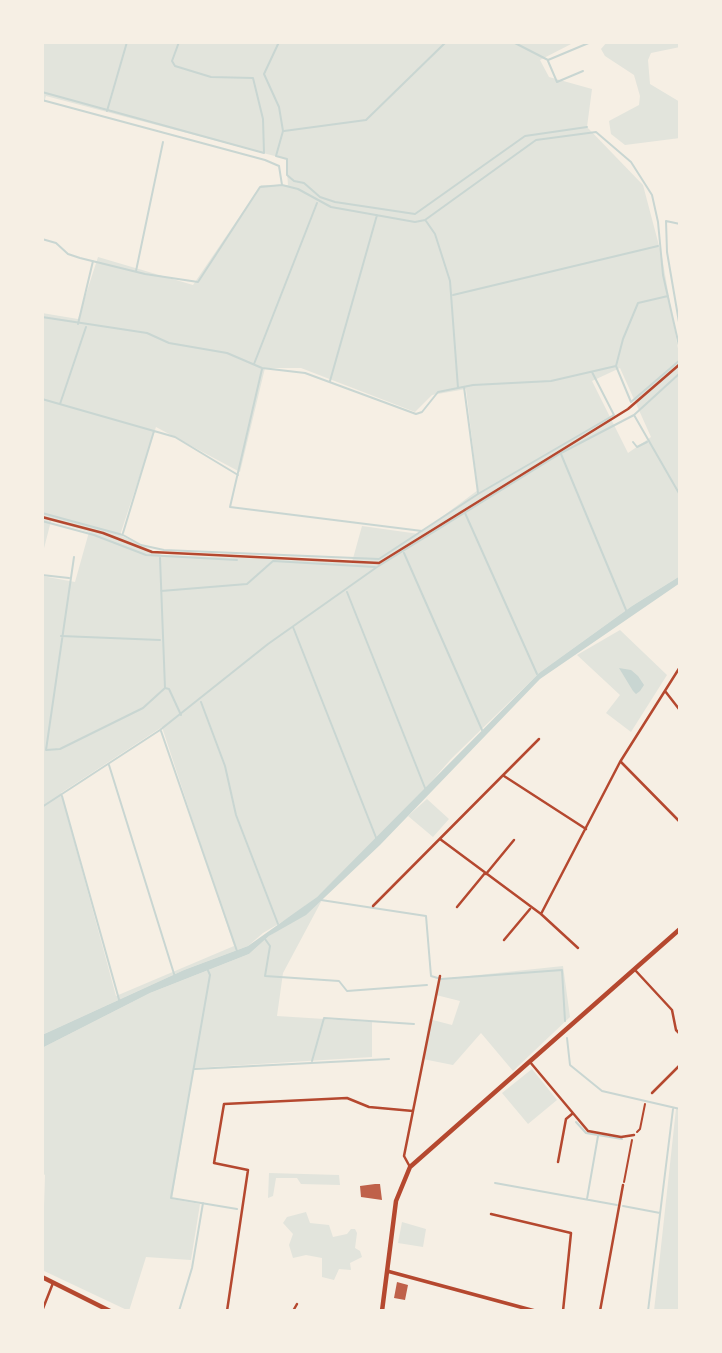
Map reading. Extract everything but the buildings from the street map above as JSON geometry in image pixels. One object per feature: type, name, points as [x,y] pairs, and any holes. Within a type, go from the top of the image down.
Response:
[{"type":"main road","points":[[382,1311],[396,1201],[410,1167],[680,929]]},
{"type":"main road","points":[[42,1278],[110,1311]]},
{"type":"street","points":[[42,517],[103,533],[152,552],[379,563],[628,408],[680,363]]},
{"type":"street","points":[[541,914],[620,762],[680,667]]},
{"type":"street","points":[[665,691],[679,709]]},
{"type":"street","points":[[373,906],[539,738]]},
{"type":"street","points":[[620,762],[680,822]]},
{"type":"street","points":[[502,775],[586,829]]},
{"type":"street","points":[[440,839],[530,909],[541,914],[578,948]]},
{"type":"street","points":[[457,907],[514,840]]},
{"type":"street","points":[[504,940],[530,909]]},
{"type":"street","points":[[635,970],[672,1010],[676,1030],[680,1034]]},
{"type":"street","points":[[410,1167],[404,1156],[436,984],[440,976]]},
{"type":"street","points":[[530,1062],[588,1131],[621,1137],[634,1135]]},
{"type":"street","points":[[652,1093],[680,1065]]},
{"type":"street","points":[[227,1311],[248,1170],[214,1163],[224,1104],[347,1098],[369,1107],[412,1111]]},
{"type":"street","points":[[558,1162],[566,1119],[572,1114]]},
{"type":"street","points":[[600,1311],[623,1185]]},
{"type":"street","points":[[491,1214],[571,1233],[563,1311]]},
{"type":"street","points":[[387,1271],[535,1311]]},
{"type":"street","points":[[42,1311],[53,1283]]},
{"type":"street","points":[[293,1311],[298,1304]]},
{"type":"path","points":[[623,1185],[627,1162]]},
{"type":"shaded area","points":[[42,42],[575,42],[540,60],[549,77],[592,89],[587,127],[643,185],[662,257],[680,360],[680,576],[632,606],[539,673],[451,759],[403,814],[317,897],[292,916],[263,933],[248,946],[184,970],[42,1035],[42,576],[75,582],[89,532],[51,521],[42,556],[42,313],[78,319],[98,257],[193,285],[261,185],[288,185],[286,159],[46,96],[42,109]],"holes":[[[265,368],[301,368],[415,412],[432,395],[466,389],[478,490],[419,534],[362,526],[352,562],[162,555],[120,535],[156,427],[240,472]],[[620,368],[651,437],[628,453],[592,381]],[[162,727],[234,946],[116,996],[61,793]]]},
{"type":"shaded area","points":[[607,42],[680,42],[680,47],[651,53],[648,60],[650,84],[680,102],[680,138],[625,145],[611,134],[609,121],[639,105],[640,96],[634,75],[605,56],[601,49]]},
{"type":"shaded area","points":[[680,576],[680,583],[540,679],[380,845],[306,915],[269,936],[249,954],[150,993],[42,1048],[42,1035],[184,970],[248,946],[317,897],[539,673],[632,606]]},
{"type":"shaded area","points":[[620,630],[667,675],[631,732],[606,713],[620,695],[577,655]]},
{"type":"shaded area","points":[[619,668],[631,670],[638,676],[644,685],[640,691],[636,694],[633,691]]},
{"type":"shaded area","points":[[427,799],[449,819],[433,837],[408,816]]},
{"type":"shaded area","points":[[322,900],[283,973],[277,1016],[372,1022],[372,1057],[194,1068],[172,1199],[200,1204],[191,1260],[146,1257],[129,1311],[42,1270],[45,1175],[42,1173],[42,1048],[150,993],[249,954],[269,936]]},
{"type":"shaded area","points":[[563,966],[570,1017],[513,1071],[481,1033],[453,1065],[423,1059],[429,1019],[452,1025],[460,1001],[436,995],[441,979]]},
{"type":"shaded area","points":[[532,1069],[557,1100],[528,1124],[502,1093]]},
{"type":"shaded area","points":[[676,1109],[680,1110],[680,1311],[654,1311]]},
{"type":"shaded area","points":[[269,1173],[339,1175],[340,1185],[301,1184],[297,1178],[276,1178],[273,1196],[268,1198]]},
{"type":"shaded area","points":[[306,1212],[310,1223],[329,1225],[333,1237],[347,1234],[351,1229],[355,1229],[357,1233],[355,1248],[360,1251],[362,1257],[350,1263],[351,1270],[339,1269],[334,1280],[322,1277],[322,1258],[306,1255],[293,1258],[289,1245],[293,1234],[283,1223],[287,1217]]},
{"type":"shaded area","points":[[402,1222],[426,1229],[423,1247],[398,1243]]},
{"type":"waterway","points":[[107,111],[127,42]]},
{"type":"waterway","points":[[42,92],[264,153],[263,119],[253,78],[211,77],[175,66],[172,61],[179,42]]},
{"type":"waterway","points":[[279,42],[264,74],[279,107],[283,131],[276,156],[287,159],[287,175],[294,181],[304,183],[320,197],[335,202],[415,214],[525,136],[587,127]]},
{"type":"waterway","points":[[284,131],[366,120],[446,42]]},
{"type":"waterway","points":[[513,42],[548,60],[591,42]]},
{"type":"waterway","points":[[548,61],[557,82],[583,71]]},
{"type":"waterway","points":[[42,100],[265,160],[279,166],[282,185]]},
{"type":"waterway","points":[[42,239],[56,243],[68,254],[80,258],[145,274],[198,282],[260,187],[282,185],[298,189],[331,207],[415,222],[425,220],[536,140],[596,132],[631,162],[652,195],[658,222],[663,275],[680,350]]},
{"type":"waterway","points":[[136,271],[163,142]]},
{"type":"waterway","points":[[254,364],[317,203]]},
{"type":"waterway","points":[[330,381],[377,215]]},
{"type":"waterway","points":[[426,221],[435,234],[450,281],[458,388]]},
{"type":"waterway","points":[[680,224],[666,221],[667,252],[680,328]]},
{"type":"waterway","points":[[453,295],[658,246]]},
{"type":"waterway","points":[[78,324],[93,261]]},
{"type":"waterway","points":[[668,296],[638,303],[623,339],[616,366],[631,402],[680,360]]},
{"type":"waterway","points":[[42,317],[147,333],[169,343],[227,353],[262,368],[305,373],[416,414],[422,412],[438,392],[473,385],[551,381],[616,366]]},
{"type":"waterway","points":[[60,404],[86,327]]},
{"type":"waterway","points":[[262,369],[230,507],[422,531]]},
{"type":"waterway","points":[[42,513],[123,535],[141,545],[164,550],[379,559],[478,494],[614,415],[592,372]]},
{"type":"waterway","points":[[680,373],[634,415],[680,495]]},
{"type":"waterway","points":[[464,387],[478,493]]},
{"type":"waterway","points":[[42,399],[175,437],[238,475]]},
{"type":"waterway","points":[[42,807],[160,730],[268,644],[377,567],[561,453],[634,415]]},
{"type":"waterway","points":[[123,533],[154,431]]},
{"type":"waterway","points":[[633,442],[637,447],[647,442]]},
{"type":"waterway","points":[[561,454],[626,610]]},
{"type":"waterway","points":[[465,513],[537,674]]},
{"type":"waterway","points":[[42,521],[94,535],[146,555],[237,560]]},
{"type":"waterway","points":[[404,553],[482,730]]},
{"type":"waterway","points":[[74,557],[46,750],[60,749],[143,708],[165,688]]},
{"type":"waterway","points":[[160,558],[165,688],[169,689],[181,715]]},
{"type":"waterway","points":[[161,591],[247,584],[273,561],[375,567]]},
{"type":"waterway","points":[[42,575],[69,578]]},
{"type":"waterway","points":[[347,592],[425,788]]},
{"type":"waterway","points":[[293,627],[377,840]]},
{"type":"waterway","points":[[61,636],[160,640]]},
{"type":"waterway","points":[[201,702],[225,766],[236,815],[278,924]]},
{"type":"waterway","points":[[161,731],[237,951]]},
{"type":"waterway","points":[[109,765],[175,977]]},
{"type":"waterway","points":[[62,796],[120,1003]]},
{"type":"waterway","points":[[321,900],[426,916],[431,976],[441,979],[562,970],[565,1021]]},
{"type":"waterway","points":[[265,939],[270,946],[265,976],[339,981],[347,991],[427,985]]},
{"type":"waterway","points":[[206,966],[210,975],[171,1198],[237,1209]]},
{"type":"waterway","points":[[312,1061],[324,1018],[414,1024]]},
{"type":"waterway","points":[[567,1038],[570,1065],[602,1091],[680,1109]]},
{"type":"waterway","points":[[195,1069],[389,1059]]},
{"type":"waterway","points":[[648,1311],[673,1109]]},
{"type":"waterway","points":[[576,1122],[586,1133],[622,1139]]},
{"type":"waterway","points":[[587,1199],[598,1136]]},
{"type":"waterway","points":[[495,1183],[617,1205]]},
{"type":"waterway","points":[[179,1311],[192,1268],[203,1203]]},
{"type":"waterway","points":[[623,1206],[660,1213]]}]
